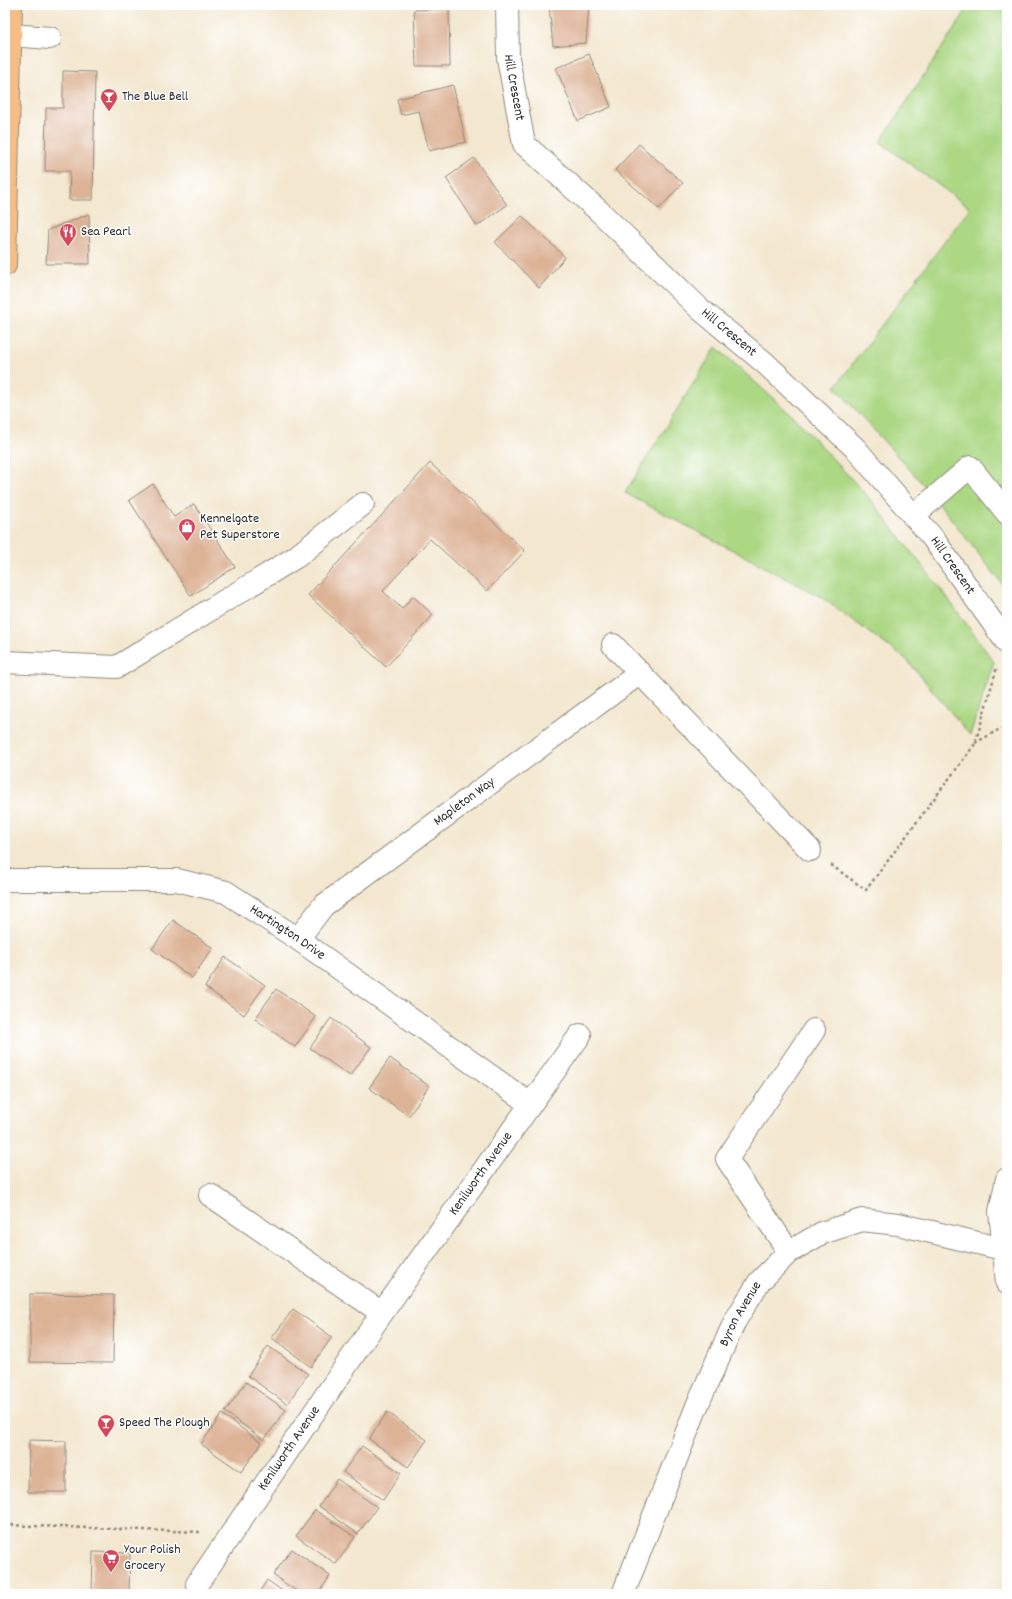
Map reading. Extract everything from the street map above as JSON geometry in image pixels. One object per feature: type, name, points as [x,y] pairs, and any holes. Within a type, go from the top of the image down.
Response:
[{"type":"main road","points":[[5,265],[11,5]]},
{"type":"street","name":"Hill Crescent","points":[[507,5],[508,58],[524,144],[600,212],[700,309],[764,363],[855,448],[932,537],[1004,633]]},
{"type":"street","points":[[11,35],[50,38]]},
{"type":"street","points":[[913,516],[970,466],[1007,513]]},
{"type":"street","points":[[5,662],[117,668],[296,557],[363,504]]},
{"type":"street","points":[[613,645],[810,850]]},
{"type":"street","name":"Mapleton Way","points":[[298,939],[324,906],[640,673]]},
{"type":"street","name":"Hartington Drive","points":[[5,880],[177,880],[226,892],[298,939],[530,1104]]},
{"type":"street","points":[[789,1252],[727,1159],[814,1030]]},
{"type":"street","name":"Kenilworth Avenue","points":[[197,1584],[382,1313],[580,1035]]},
{"type":"street","points":[[1007,1179],[1000,1211],[1007,1283]]},
{"type":"street","points":[[210,1195],[382,1313]]},
{"type":"street","name":"Byron Avenue","points":[[622,1594],[699,1401],[735,1322],[759,1282],[789,1252],[822,1233],[862,1220],[898,1224],[1003,1249]]},
{"type":"path","points":[[810,850],[866,890],[974,744],[1004,633]]},
{"type":"path","points":[[974,744],[1007,725]]},
{"type":"path","points":[[5,1525],[231,1534]]},
{"type":"green space","points":[[970,5],[1007,5],[1007,590],[930,492],[835,387],[970,208],[880,142]]},
{"type":"green space","points":[[716,347],[796,419],[870,499],[949,600],[994,662],[970,735],[907,660],[821,597],[625,493]]},
{"type":"building","points":[[549,5],[589,5],[586,43],[553,46]]},
{"type":"building","points":[[449,9],[450,66],[416,66],[414,10]]},
{"type":"building","points":[[589,54],[611,107],[578,121],[556,68]]},
{"type":"building","points":[[63,71],[95,72],[93,200],[69,200],[70,171],[45,171],[46,108],[63,108]]},
{"type":"building","points":[[453,85],[466,142],[429,151],[419,111],[401,115],[397,99]]},
{"type":"building","points":[[639,144],[683,183],[659,209],[615,170]]},
{"type":"building","points":[[474,158],[507,205],[477,226],[446,178]]},
{"type":"building","name":"Sea Pearl","points":[[89,214],[90,264],[46,264],[48,230]]},
{"type":"building","points":[[522,216],[565,257],[539,288],[495,242]]},
{"type":"building","points":[[430,463],[525,551],[487,591],[430,539],[383,591],[402,609],[413,596],[433,615],[386,667],[308,595]]},
{"type":"building","name":"Kennelgate Pet Superstore","points":[[153,484],[174,517],[194,504],[235,567],[191,596],[129,500]]},
{"type":"building","points":[[173,920],[213,948],[192,978],[152,949]]},
{"type":"building","points":[[225,957],[265,985],[244,1015],[205,987]]},
{"type":"building","points":[[276,989],[316,1017],[295,1047],[255,1019]]},
{"type":"building","points":[[331,1018],[371,1047],[350,1076],[310,1048]]},
{"type":"building","points":[[390,1058],[429,1086],[409,1116],[369,1088]]},
{"type":"building","points":[[30,1294],[114,1295],[113,1363],[30,1362]]},
{"type":"building","points":[[293,1309],[332,1337],[311,1367],[272,1338]]},
{"type":"building","points":[[268,1346],[308,1374],[287,1404],[248,1376]]},
{"type":"building","points":[[246,1382],[286,1410],[264,1440],[225,1412]]},
{"type":"building","points":[[387,1412],[427,1440],[408,1467],[369,1439]]},
{"type":"building","points":[[222,1414],[262,1443],[241,1472],[201,1444]]},
{"type":"building","points":[[29,1440],[66,1441],[66,1492],[28,1492]]},
{"type":"building","points":[[362,1446],[401,1473],[383,1500],[343,1472]]},
{"type":"building","points":[[337,1479],[377,1507],[358,1534],[319,1506]]},
{"type":"building","points":[[315,1510],[355,1537],[336,1564],[296,1536]]},
{"type":"building","points":[[292,1549],[330,1576],[318,1594],[301,1594],[273,1575]]},
{"type":"building","name":"Your Polish Grocery","points":[[93,1552],[130,1553],[129,1594],[92,1594]]},
{"type":"building","points":[[267,1580],[287,1594],[258,1594]]},
{"type":"place","name":"The Blue Bell","points":[[109,112]]},
{"type":"place","name":"Sea Pearl","points":[[68,247]]},
{"type":"place","name":"Kennelgate Pet Superstore","points":[[187,542]]},
{"type":"place","name":"Speed The Plough","points":[[106,1438]]},
{"type":"place","name":"Your Polish Grocery","points":[[111,1573]]}]
